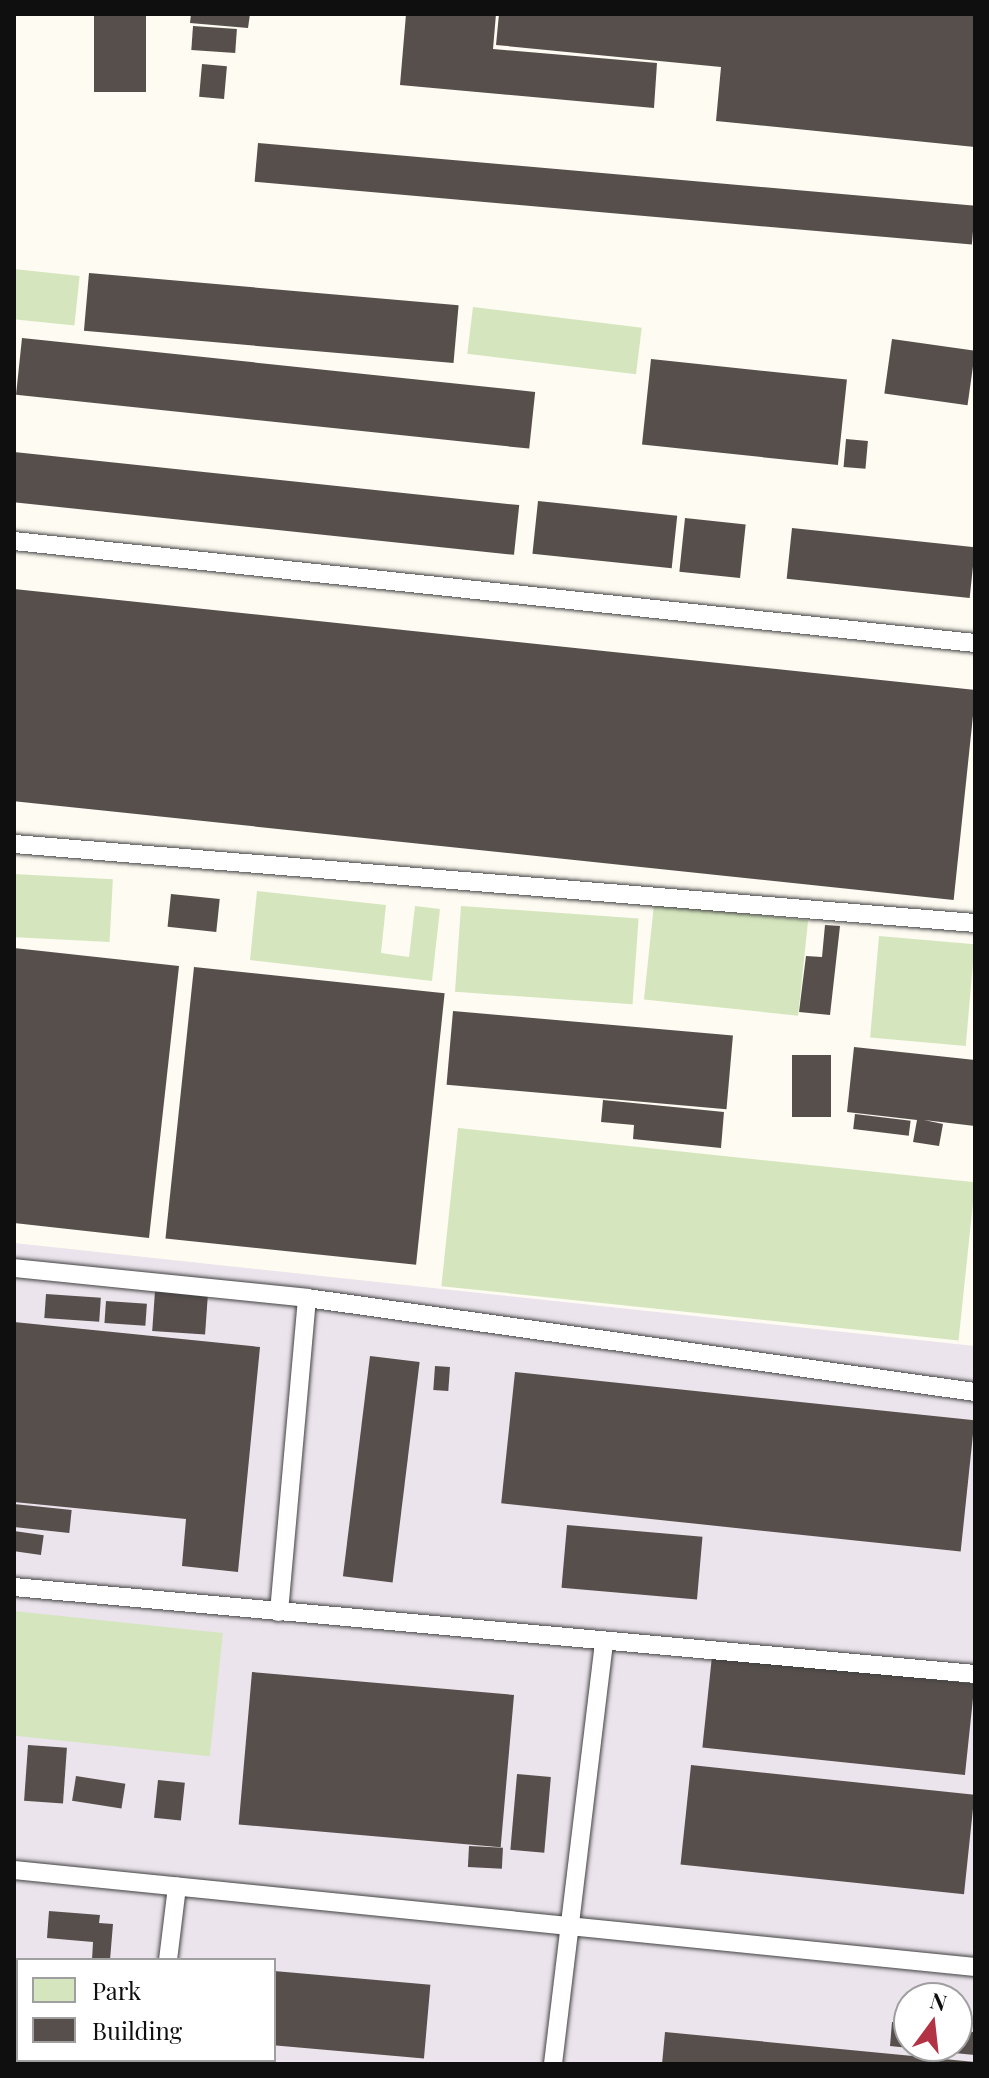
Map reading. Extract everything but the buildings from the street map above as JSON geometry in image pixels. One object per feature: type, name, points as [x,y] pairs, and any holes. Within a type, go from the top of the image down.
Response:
[{"type":"lane","points":[[14,541],[975,643]]},
{"type":"lane","points":[[14,844],[975,923]]},
{"type":"lane","points":[[14,1268],[307,1298],[975,1392]]},
{"type":"lane","points":[[279,1612],[307,1298]]},
{"type":"lane","points":[[14,1587],[975,1674]]},
{"type":"lane","points":[[553,2064],[604,1642]]},
{"type":"lane","points":[[14,1870],[569,1929],[975,1967]]},
{"type":"lane","points":[[168,1958],[177,1887]]},
{"type":"shaded area","points":[[14,1243],[975,1346],[975,2064],[14,2064]]},
{"type":"green space","points":[[14,269],[80,276],[74,326],[14,319]]},
{"type":"green space","points":[[473,307],[642,328],[636,374],[467,354]]},
{"type":"green space","points":[[14,874],[113,879],[110,942],[14,937]]},
{"type":"green space","points":[[257,891],[386,905],[381,953],[409,957],[415,906],[440,909],[432,981],[250,960]]},
{"type":"green space","points":[[654,904],[808,920],[798,1016],[644,999]]},
{"type":"green space","points":[[461,906],[639,918],[633,1004],[455,992]]},
{"type":"green space","points":[[879,936],[975,944],[966,1046],[870,1038]]},
{"type":"green space","points":[[458,1128],[975,1182],[959,1340],[441,1286]]},
{"type":"green space","points":[[14,1611],[223,1633],[210,1756],[14,1736]]}]
